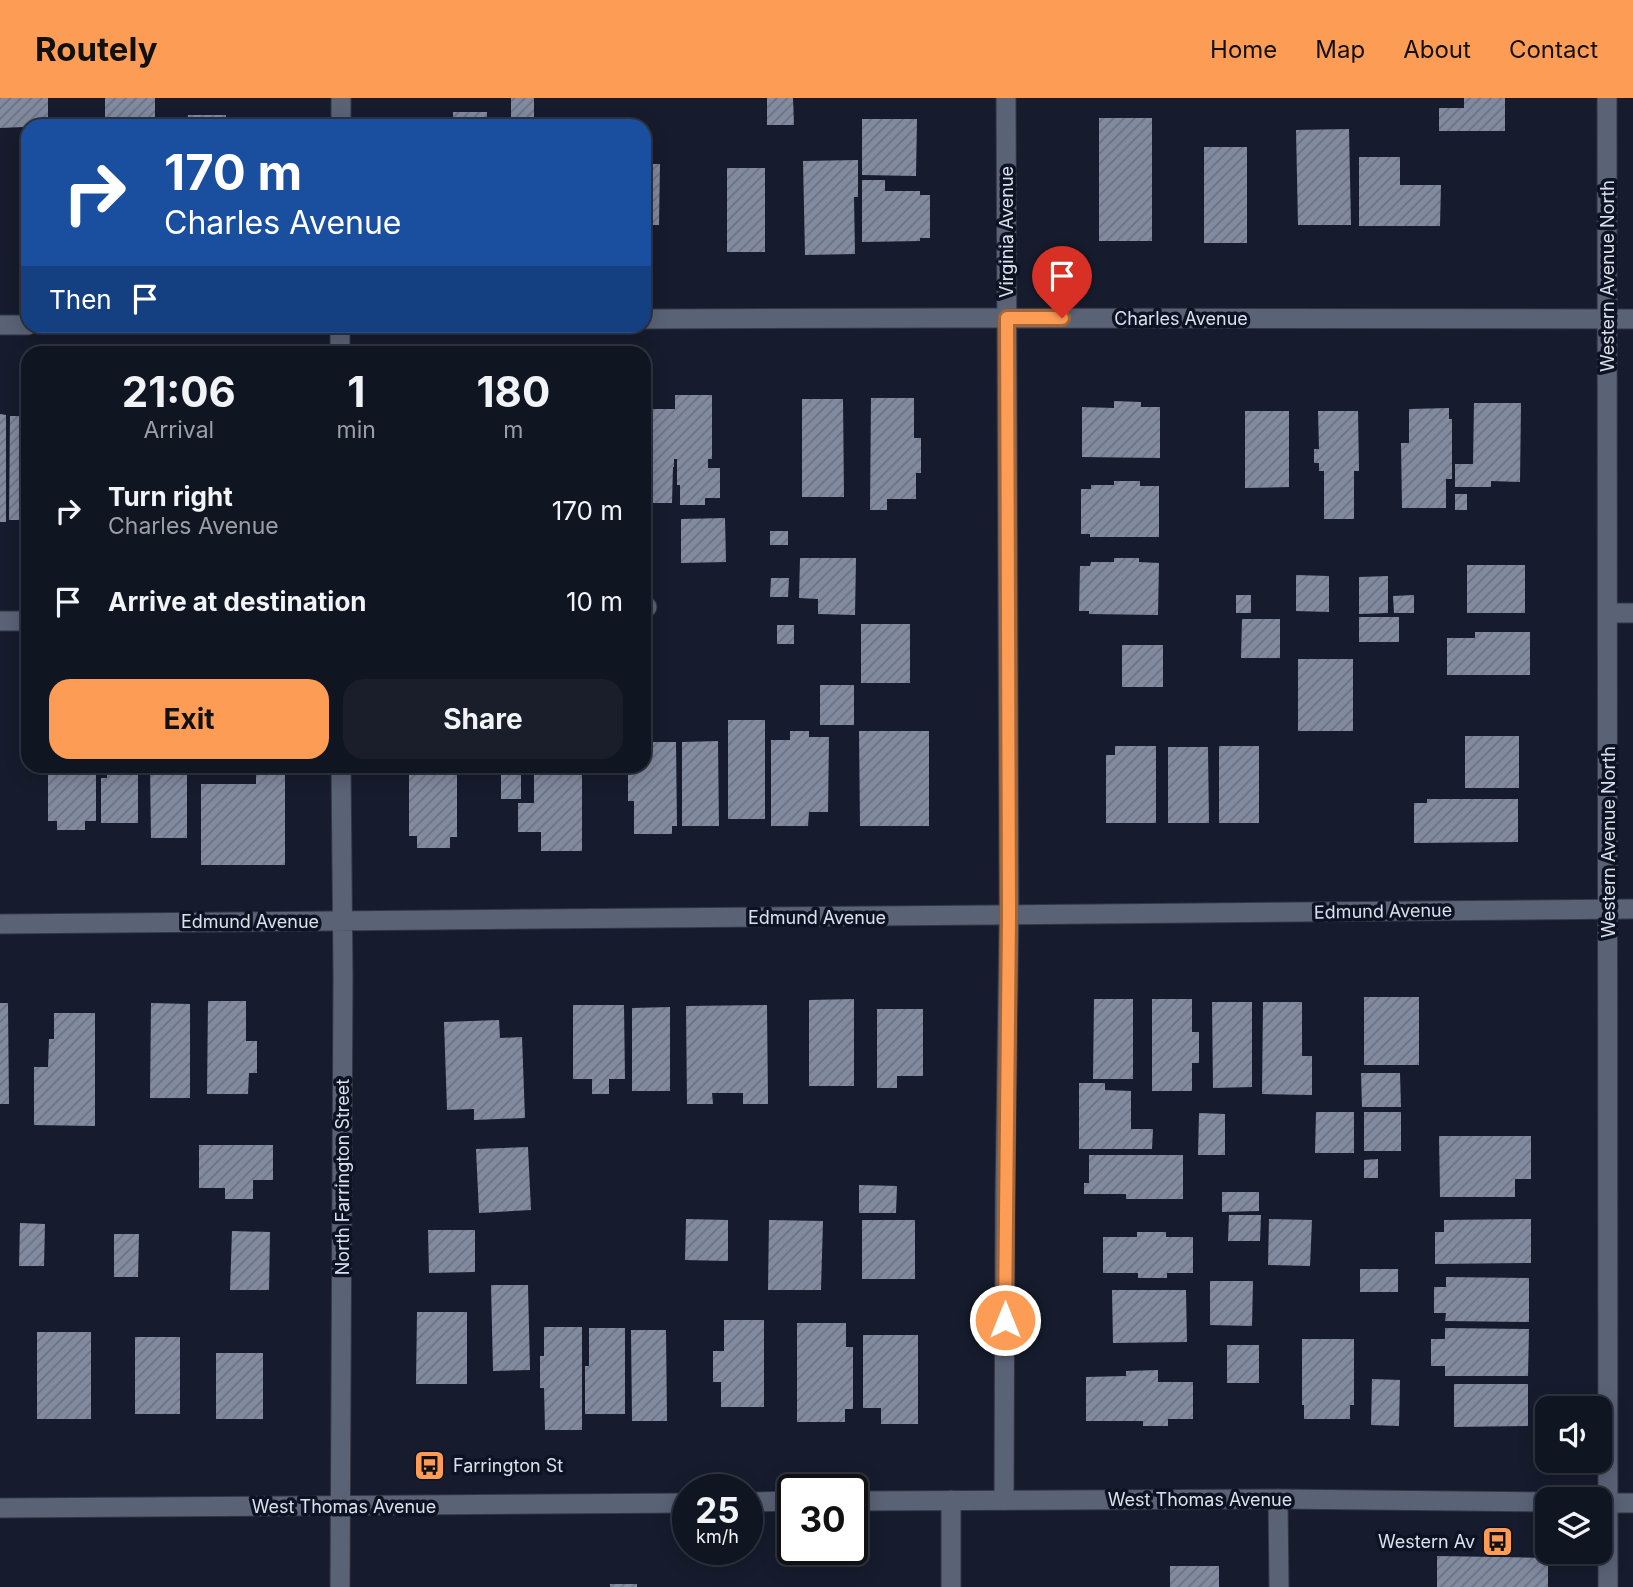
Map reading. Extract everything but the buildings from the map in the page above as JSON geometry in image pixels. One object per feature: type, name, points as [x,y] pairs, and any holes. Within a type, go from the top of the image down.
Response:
[{"type":"street","points":[[341,98],[341,119]]},
{"type":"street","name":"Virginia Avenue","points":[[1004,1500],[1009,916],[1006,98]]},
{"type":"street","name":"Western Avenue North","points":[[1604,1487],[1608,909],[1607,98]]},
{"type":"street","name":"Charles Avenue","points":[[651,319],[1633,319]]},
{"type":"street","points":[[0,325],[21,325]]},
{"type":"street","points":[[1608,613],[1633,613]]},
{"type":"street","points":[[0,621],[21,621]]},
{"type":"street","name":"North Farrington Street","points":[[340,1587],[343,921],[341,773]]},
{"type":"street","name":"Edmund Avenue","points":[[0,924],[1633,909]]},
{"type":"street","points":[[1278,1499],[1279,1587]]},
{"type":"street","name":"West Thomas Avenue","points":[[868,1501],[1278,1499],[1535,1502]]},
{"type":"street","points":[[951,1500],[951,1587]]},
{"type":"street","name":"West Thomas Avenue","points":[[0,1508],[672,1503]]},
{"type":"street","points":[[1612,1503],[1633,1503]]},
{"type":"street","name":"Western Avenue North","points":[[1607,1564],[1608,1587]]},
{"type":"place","name":"Farrington St","points":[[430,1465]]},
{"type":"place","name":"Western Av","points":[[1498,1541]]},
{"type":"route","points":[[1005,1320],[1009,916],[1007,318],[1062,318]]}]
